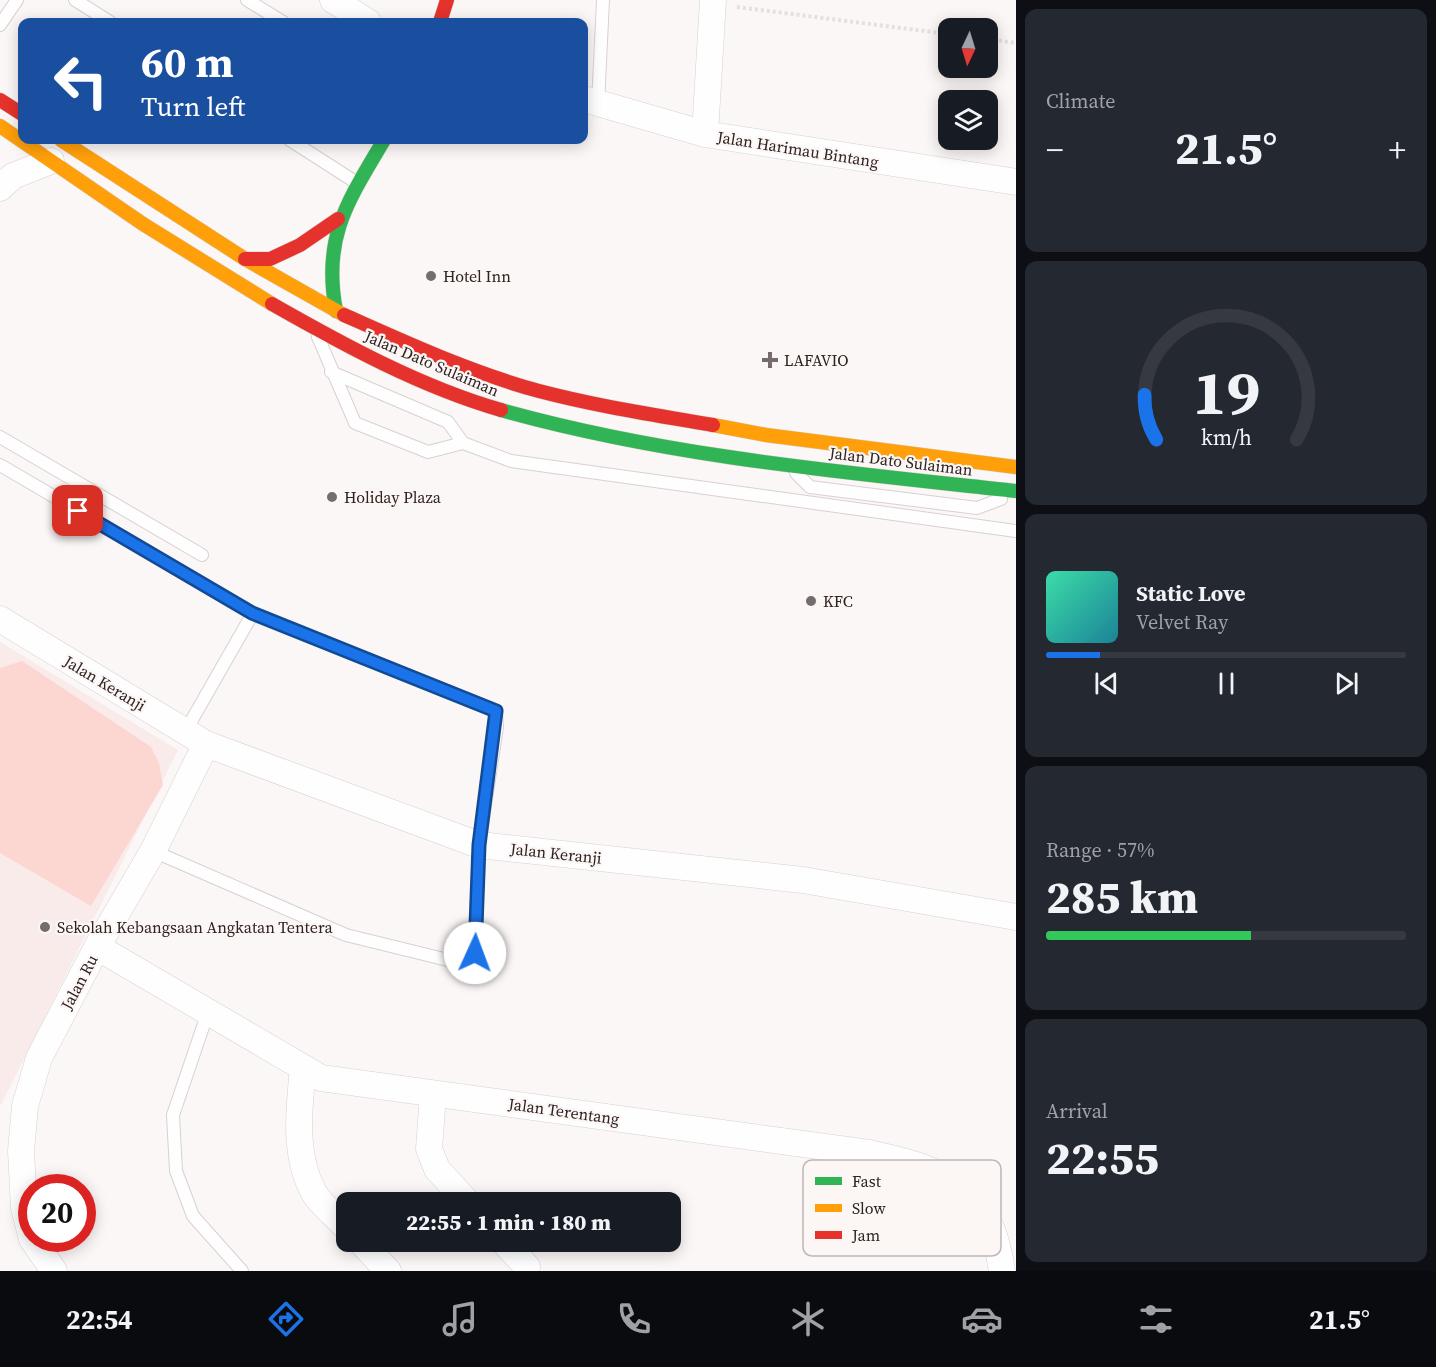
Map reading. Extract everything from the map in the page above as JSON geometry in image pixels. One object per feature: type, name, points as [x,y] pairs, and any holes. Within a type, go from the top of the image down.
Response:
[{"type":"street","points":[[333,0],[362,18]]},
{"type":"street","points":[[441,18],[447,0]]},
{"type":"street","points":[[705,134],[713,2]]},
{"type":"street","points":[[0,100],[18,111]]},
{"type":"street","name":"Jalan Harimau Bintang","points":[[591,102],[705,134],[1016,182]]},
{"type":"street","name":"Jalan Dato Sulaiman","points":[[0,126],[18,134]]},
{"type":"street","name":"Jalan Dato Sulaiman","points":[[42,144],[336,311],[423,350],[559,398],[766,435],[1016,467]]},
{"type":"street","points":[[336,311],[331,294],[331,262],[338,219],[382,144]]},
{"type":"street","points":[[0,188],[13,176],[56,150]]},
{"type":"street","name":"Jalan Dato Sulaiman","points":[[56,150],[218,271],[358,351],[444,390],[498,410],[605,436],[694,453],[1016,492]]},
{"type":"street","points":[[245,259],[270,259],[300,245],[338,219]]},
{"type":"street","name":"Jalan Keranji","points":[[0,619],[196,738],[479,845],[803,880],[1016,917]]},
{"type":"street","name":"Jalan Ru","points":[[22,1174],[21,1151],[25,1106],[39,1058],[97,947],[153,851],[196,738]]},
{"type":"street","name":"Jalan Terentang","points":[[97,947],[321,1078],[869,1153],[899,1160]]},
{"type":"street","points":[[303,1068],[298,1128],[305,1165],[315,1193],[336,1216]]},
{"type":"street","points":[[433,1094],[429,1149],[437,1169],[458,1192]]},
{"type":"street","name":"Jalan Ru","points":[[41,1252],[54,1271]]},
{"type":"street","points":[[370,1252],[388,1271]]},
{"type":"street","points":[[513,1252],[527,1267],[526,1271]]},
{"type":"street","name":"Jalan Terentang","points":[[1000,1256],[1002,1271]]},
{"type":"lane","points":[[0,25],[17,0]]},
{"type":"lane","points":[[75,0],[104,18]]},
{"type":"lane","points":[[247,0],[276,18]]},
{"type":"lane","points":[[591,102],[603,0]]},
{"type":"lane","points":[[296,144],[358,184]]},
{"type":"lane","points":[[314,327],[331,372],[355,423],[428,452],[463,443]]},
{"type":"lane","points":[[331,372],[448,422],[463,443],[511,461],[1016,531]]},
{"type":"lane","points":[[0,437],[202,555]]},
{"type":"lane","points":[[789,464],[810,487],[977,508],[1016,492]]},
{"type":"lane","points":[[0,465],[252,613],[496,711],[479,845],[475,953],[471,962],[460,963],[346,935],[153,851]]},
{"type":"lane","points":[[196,738],[252,613]]},
{"type":"lane","points":[[208,1012],[173,1115],[176,1171],[193,1216],[242,1271]]},
{"type":"path","points":[[713,2],[938,33]]},
{"type":"path","points":[[998,41],[1016,43]]},
{"type":"shaded area","name":"Sekolah Kebangsaan Angkatan Tentera","points":[[0,642],[178,750],[1,1105],[0,1105]]},
{"type":"shaded area","name":"Sekolah Kebangsaan Angkatan Tentera","points":[[22,661],[151,747],[159,763],[163,785],[91,906],[0,853],[0,668]]},
{"type":"traffic: fast","points":[[336,311],[333,262],[341,221],[359,182],[382,144]]},
{"type":"traffic: fast","points":[[501,410],[628,440],[692,451],[756,461],[1016,491]]},
{"type":"traffic: slow","points":[[0,126],[18,138]]},
{"type":"traffic: slow","points":[[26,144],[143,224],[272,304]]},
{"type":"traffic: slow","points":[[67,144],[245,259],[344,315]]},
{"type":"traffic: slow","points":[[713,425],[766,435],[1016,467]]},
{"type":"traffic: jam","points":[[441,18],[447,0]]},
{"type":"traffic: jam","points":[[0,100],[18,111]]},
{"type":"traffic: jam","points":[[245,259],[270,259],[300,245],[338,219]]},
{"type":"traffic: jam","points":[[272,304],[327,335],[412,377],[471,401],[501,410]]},
{"type":"traffic: jam","points":[[344,315],[440,357],[514,384],[582,401],[713,425]]},
{"type":"place","name":"Hotel Inn","points":[[431,276]]},
{"type":"place","name":"LAFAVIO","points":[[770,360]]},
{"type":"place","name":"Holiday Plaza","points":[[332,497]]},
{"type":"place","name":"KFC","points":[[811,601]]},
{"type":"place","name":"Sekolah Kebangsaan Angkatan Tentera","points":[[45,927]]},
{"type":"route","points":[[78,511],[252,613],[496,711],[496,727],[479,845],[475,953]]}]
